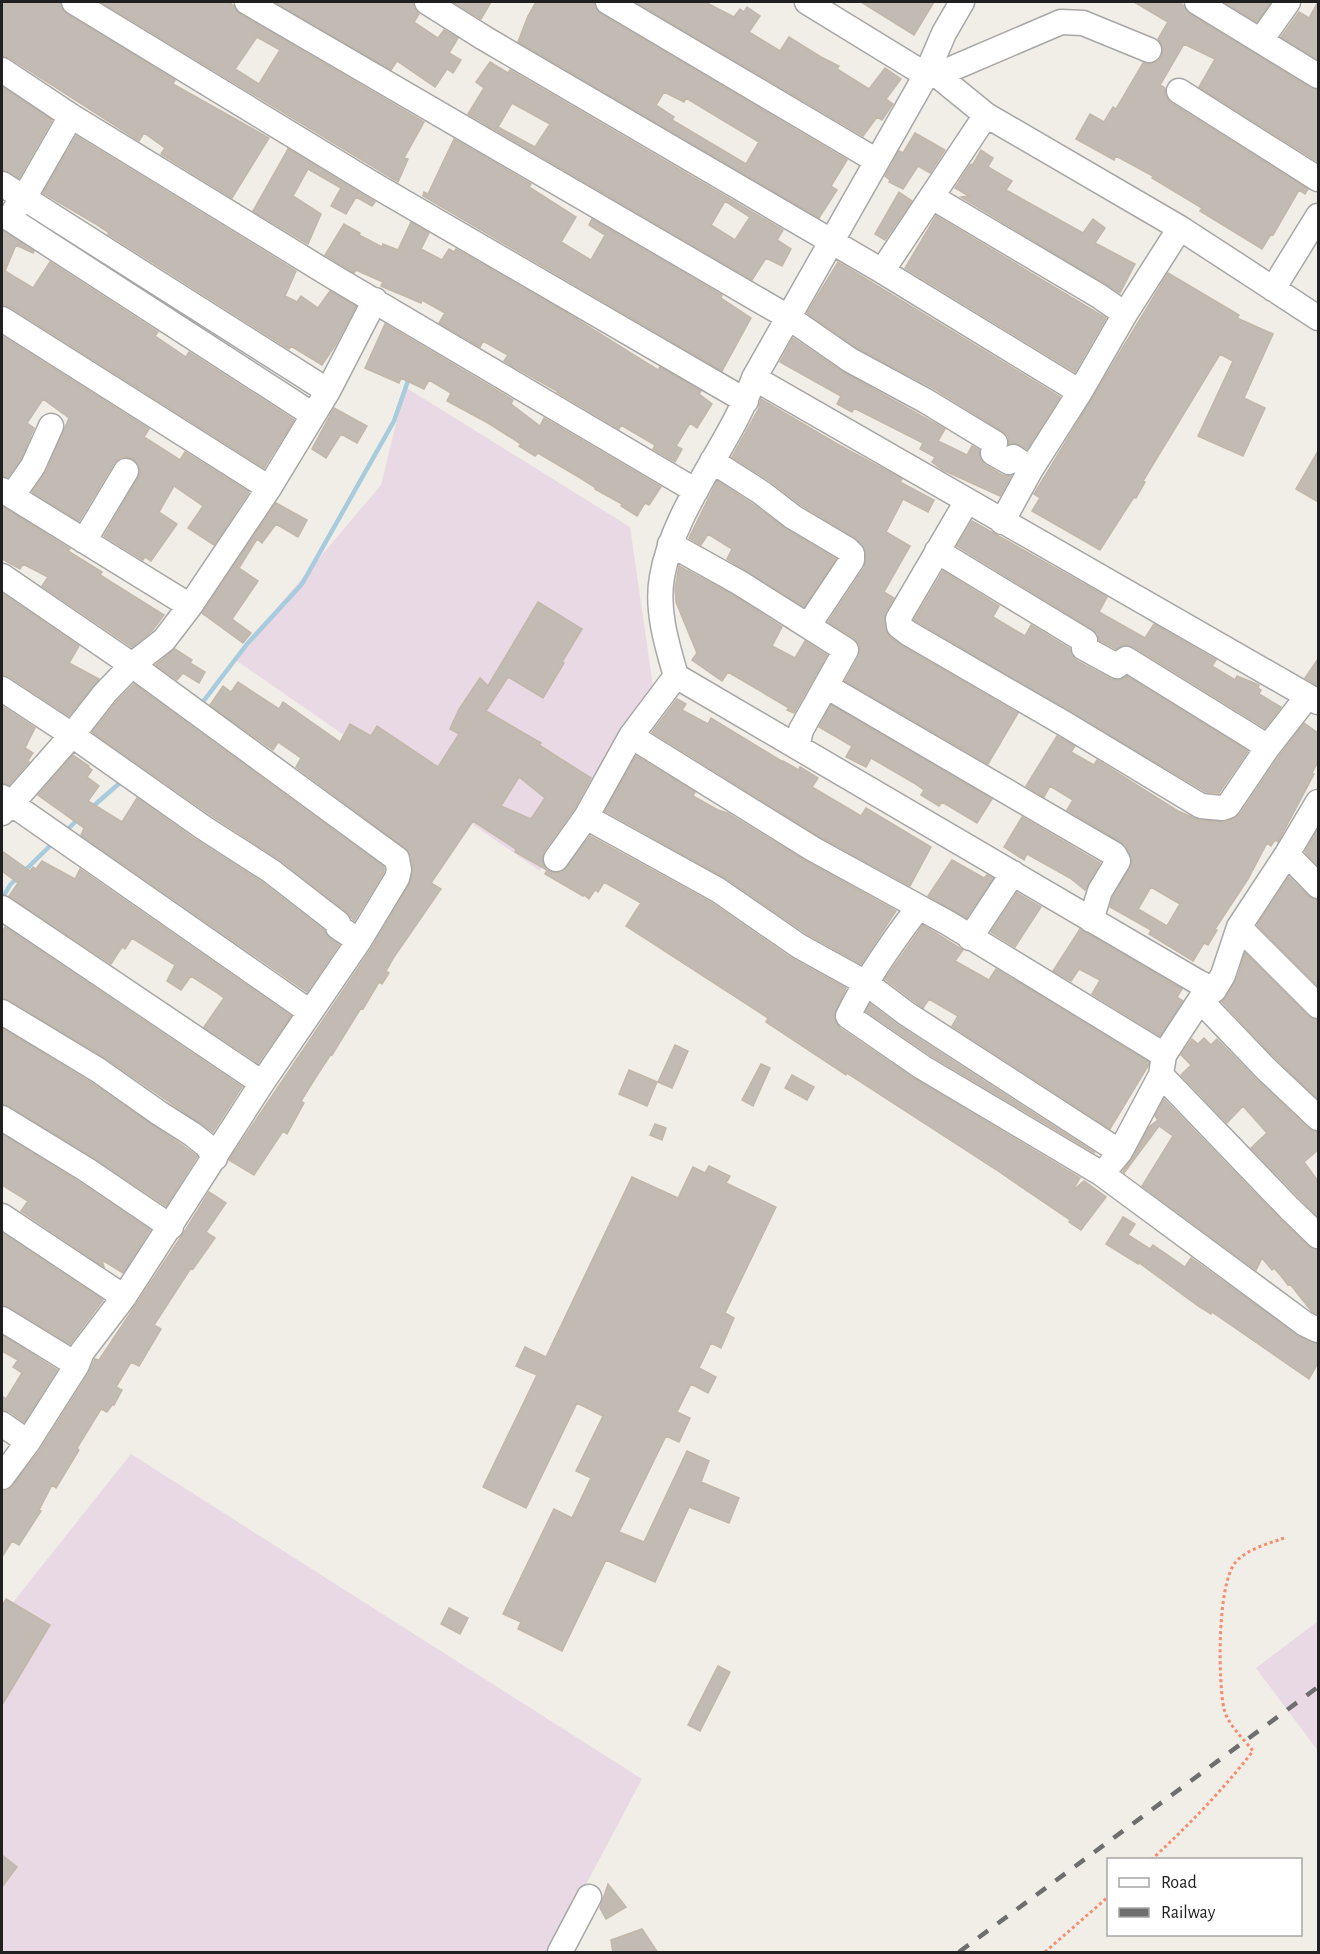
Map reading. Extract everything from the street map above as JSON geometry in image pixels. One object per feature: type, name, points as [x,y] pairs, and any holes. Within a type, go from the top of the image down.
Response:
[{"type":"street","points":[[74,2],[106,10],[371,183],[746,401]]},
{"type":"street","points":[[247,2],[788,317],[850,360],[926,401],[995,443],[993,453],[1009,462],[1013,457],[1031,469]]},
{"type":"street","points":[[427,2],[484,38],[832,241],[1080,392]]},
{"type":"street","points":[[608,2],[877,161]]},
{"type":"street","points":[[962,2],[944,33],[931,75],[877,161],[754,378],[746,401],[696,491],[670,544],[661,579],[662,613],[665,640],[676,676],[1013,873],[1207,995],[1265,1068],[1318,1118]]},
{"type":"street","points":[[1197,2],[1318,76]]},
{"type":"street","points":[[1261,40],[1288,2]]},
{"type":"street","points":[[823,6],[931,75],[986,115],[1180,228],[1318,318]]},
{"type":"street","points":[[931,75],[1061,22],[1083,22],[1149,50]]},
{"type":"street","points":[[2,70],[71,116],[332,276],[696,491]]},
{"type":"street","points":[[1179,91],[1318,179]]},
{"type":"street","points":[[882,271],[986,115]]},
{"type":"street","points":[[71,116],[24,198],[4,221],[314,415]]},
{"type":"street","points":[[2,184],[328,391]]},
{"type":"street","points":[[932,197],[1099,296],[1125,314]]},
{"type":"street","points":[[1273,290],[1318,216]]},
{"type":"street","points":[[1002,522],[1031,469],[1180,228]]},
{"type":"street","points":[[310,1012],[62,840],[5,804],[72,735],[105,693],[132,665],[164,639],[190,606],[269,488],[314,415],[375,300]]},
{"type":"street","points":[[2,319],[269,488]]},
{"type":"street","points":[[754,378],[1313,699],[1268,747],[1228,806],[1222,808],[1201,806],[899,626],[898,619],[967,501]]},
{"type":"street","points":[[51,426],[33,466],[7,493],[190,606]]},
{"type":"street","points":[[712,461],[852,554],[852,560],[808,626]]},
{"type":"street","points":[[84,541],[126,471]]},
{"type":"street","points":[[670,544],[740,583],[846,650],[801,730],[797,747]]},
{"type":"street","points":[[937,551],[1085,641],[1084,648],[1118,666],[1126,659],[1268,747]]},
{"type":"street","points":[[2,576],[132,665],[397,859],[399,870],[397,878],[359,941],[262,1083],[124,1297],[82,1352],[77,1365],[28,1442],[2,1477]]},
{"type":"street","points":[[556,859],[586,817],[631,736],[676,676]]},
{"type":"street","points":[[825,686],[1114,854],[1118,861],[1100,891],[1091,920]]},
{"type":"street","points":[[2,689],[204,828],[271,871],[338,923],[338,927],[359,941]]},
{"type":"street","points":[[631,736],[813,849],[948,923],[1162,1065],[1289,1208],[1318,1236]]},
{"type":"street","points":[[1102,1174],[1120,1152],[1162,1065],[1207,995],[1223,975],[1239,927],[1318,802]]},
{"type":"street","points":[[586,817],[718,890],[799,946],[866,983],[907,1014],[1120,1152]]},
{"type":"street","points":[[1287,854],[1318,886]]},
{"type":"street","points":[[970,938],[1013,873]]},
{"type":"street","points":[[918,908],[889,947],[848,1016],[922,1067],[1102,1174],[1305,1324],[1318,1330]]},
{"type":"street","points":[[7,911],[262,1083]]},
{"type":"street","points":[[1239,927],[1318,1006]]},
{"type":"street","points":[[2,1012],[98,1070],[192,1134],[206,1145],[215,1158]]},
{"type":"street","points":[[2,1118],[87,1170],[171,1227]]},
{"type":"street","points":[[2,1216],[124,1297]]},
{"type":"street","points":[[2,1319],[77,1365]]},
{"type":"street","points":[[2,1424],[28,1442]]},
{"type":"street","points":[[560,1953],[589,1897]]},
{"type":"path","points":[[1153,1858],[1191,1824],[1253,1751],[1230,1724],[1224,1710],[1220,1654],[1223,1605],[1228,1576],[1235,1563],[1247,1552],[1284,1538]]},
{"type":"path","points":[[1045,1953],[1107,1898]]},
{"type":"shaded area","points":[[405,387],[630,527],[653,686],[540,871],[234,659],[381,485]]},
{"type":"shaded area","points":[[131,1454],[642,1779],[550,1952],[2,1952],[2,1616]]},
{"type":"shaded area","points":[[1318,1621],[1318,1751],[1256,1668]]},
{"type":"building","points":[[2,2],[60,2],[61,8],[67,14],[175,80],[173,84],[269,138],[232,198],[161,154],[165,148],[144,133],[139,141],[10,58],[2,56]]},
{"type":"building","points":[[101,2],[230,2],[240,14],[424,122],[404,158],[408,159],[398,182]],"holes":[[[257,37],[280,50],[259,84],[235,69]]]},
{"type":"building","points":[[274,2],[413,2],[419,14],[414,22],[438,38],[444,30],[458,38],[449,53],[461,60],[453,73],[447,69],[435,87],[397,61],[391,70]]},
{"type":"building","points":[[453,2],[491,2],[481,19]]},
{"type":"building","points":[[536,2],[594,2],[595,8],[601,14],[847,160],[831,186],[837,190],[819,218],[518,42]],"holes":[[[664,92],[684,102],[686,98],[759,142],[746,164],[672,120],[674,117],[656,105]]]},
{"type":"building","points":[[635,2],[705,2],[734,17],[740,9],[744,12],[747,7],[760,16],[749,32],[780,51],[789,37],[839,66],[837,69],[869,89],[885,68],[901,79],[886,99],[893,104],[882,120],[877,117],[863,136]]},
{"type":"building","points":[[861,2],[934,2],[914,35]]},
{"type":"building","points":[[1134,2],[1180,2],[1190,14],[1311,88],[1318,90],[1318,162],[1199,87],[1215,59],[1184,44],[1160,85],[1165,88],[1166,97],[1171,103],[1308,189],[1305,194],[1299,190],[1273,235],[1271,234],[1262,249],[1200,211],[1202,208],[1152,178],[1153,176],[1116,156],[1114,160],[1076,139],[1090,114],[1104,122],[1113,107],[1116,109],[1143,63],[1151,64],[1162,56],[1163,48],[1158,39],[1168,22]]},
{"type":"building","points":[[1223,2],[1271,2],[1257,22]]},
{"type":"building","points":[[1318,2],[1318,60],[1281,37],[1299,12],[1309,18]]},
{"type":"building","points":[[490,62],[508,73],[510,70],[783,230],[777,240],[791,249],[782,266],[766,258],[752,280],[468,114],[484,88],[476,82]],"holes":[[[512,103],[550,124],[535,147],[498,127]],[[725,201],[750,217],[735,240],[711,225]]]},
{"type":"building","points":[[2,87],[52,120],[19,178],[2,170]]},
{"type":"building","points":[[915,133],[945,150],[930,173],[918,166],[903,189],[889,182],[890,180],[885,176],[899,151],[903,153]]},
{"type":"building","points":[[76,136],[296,271],[285,296],[297,302],[301,296],[318,308],[330,291],[356,306],[322,365],[291,346],[289,349],[94,223],[43,193]]},
{"type":"building","points":[[454,139],[531,184],[529,187],[576,217],[561,242],[591,260],[605,235],[589,225],[592,219],[722,295],[721,298],[751,318],[722,371],[423,196],[424,192],[428,194]]},
{"type":"building","points":[[288,149],[375,202],[372,206],[356,197],[346,214],[331,206],[341,188],[308,169],[293,196],[321,214],[308,244],[253,211]]},
{"type":"building","points":[[981,150],[993,158],[988,167],[1012,181],[1006,190],[1083,233],[1093,219],[1105,228],[1095,243],[1135,264],[1120,293],[961,197],[969,196],[955,188]]},
{"type":"building","points":[[899,192],[912,201],[885,240],[875,234]]},
{"type":"building","points":[[936,216],[1106,318],[1075,372],[905,268]]},
{"type":"building","points":[[411,222],[429,233],[421,249],[442,260],[449,249],[454,252],[456,249],[565,312],[658,370],[660,367],[701,391],[699,394],[712,404],[697,428],[690,423],[676,446],[682,449],[675,462],[653,449],[655,445],[621,425],[619,429],[504,361],[508,355],[483,341],[480,347],[439,323],[445,313],[422,300],[421,303],[381,286],[383,282],[356,270],[354,273],[325,255],[344,224],[382,247],[383,244],[398,250]]},
{"type":"building","points":[[2,230],[34,251],[33,253],[16,245],[5,271],[33,288],[50,262],[158,332],[155,336],[186,357],[189,352],[294,420],[264,468],[10,307],[2,305]]},
{"type":"building","points":[[838,262],[1060,397],[1027,449],[1015,443],[1009,444],[1008,437],[1002,431],[933,388],[857,348],[807,313]]},
{"type":"building","points":[[1168,273],[1239,315],[1237,318],[1273,334],[1244,398],[1265,408],[1243,456],[1198,436],[1233,361],[1220,354],[1143,481],[1145,482],[1136,498],[1134,497],[1100,550],[1032,511],[1040,498],[1034,494]]},
{"type":"building","points":[[385,324],[513,400],[511,404],[540,426],[544,418],[661,487],[649,505],[645,503],[637,516],[582,479],[538,453],[535,456],[488,423],[447,401],[451,393],[429,380],[424,389],[401,378],[399,383],[365,368]]},
{"type":"building","points":[[2,336],[149,429],[144,437],[180,460],[185,452],[249,492],[214,545],[188,528],[203,506],[174,486],[159,512],[177,524],[151,561],[145,557],[143,560],[104,536],[140,472],[139,465],[127,457],[120,458],[114,463],[79,521],[32,492],[46,472],[69,418],[43,399],[27,423],[34,428],[21,459],[8,477],[2,476]]},
{"type":"building","points":[[793,338],[843,372],[945,429],[938,441],[967,455],[972,446],[979,450],[980,458],[985,465],[1002,475],[1011,476],[1000,496],[943,470],[932,462],[935,457],[920,449],[923,443],[854,408],[852,412],[837,404],[841,396],[780,362]]},
{"type":"building","points":[[761,399],[902,479],[900,482],[934,500],[928,512],[903,499],[886,532],[910,546],[884,592],[894,598],[885,613],[885,628],[890,637],[901,645],[1018,713],[988,764],[845,681],[859,656],[859,644],[854,638],[828,622],[864,568],[865,549],[854,537],[801,505],[770,481],[732,457],[759,408]]},
{"type":"building","points":[[334,408],[367,426],[357,443],[341,434],[326,458],[312,449]]},
{"type":"building","points":[[1318,451],[1318,502],[1296,489]]},
{"type":"building","points":[[717,481],[786,529],[836,559],[804,607],[727,559],[732,549],[708,534],[701,545],[689,538]]},
{"type":"building","points":[[276,503],[307,520],[298,537],[276,524],[262,543],[257,539],[239,568],[258,581],[232,619],[251,633],[243,643],[202,613]]},
{"type":"building","points":[[2,506],[70,549],[68,551],[102,572],[100,575],[164,615],[152,631],[132,647],[42,586],[48,577],[23,564],[20,569],[2,559]]},
{"type":"building","points":[[972,521],[1107,597],[1099,612],[1145,638],[1154,624],[1216,660],[1212,666],[1235,680],[1237,676],[1259,685],[1258,688],[1261,690],[1259,694],[1281,707],[1265,728],[1134,647],[1125,645],[1116,649],[1099,640],[1098,634],[1092,629],[957,546]]},
{"type":"building","points":[[679,566],[733,595],[782,627],[772,646],[795,658],[805,641],[827,655],[794,713],[728,672],[722,681],[692,660],[697,653],[676,602],[675,589]]},
{"type":"building","points":[[943,571],[999,606],[993,617],[1025,636],[1031,625],[1070,649],[1077,661],[1111,679],[1119,680],[1127,676],[1248,751],[1219,793],[1206,792],[914,620]]},
{"type":"building","points":[[2,593],[79,646],[69,663],[99,679],[69,716],[10,677],[2,675]]},
{"type":"building","points":[[538,602],[582,629],[543,698],[508,677],[486,711],[541,743],[539,745],[591,778],[574,809],[544,851],[542,858],[547,870],[515,852],[516,849],[473,821],[431,883],[441,889],[394,957],[386,971],[389,973],[382,984],[379,982],[316,1077],[301,1101],[304,1103],[287,1134],[283,1131],[254,1175],[229,1160],[371,949],[409,885],[413,868],[411,856],[405,848],[296,767],[301,758],[278,742],[273,750],[210,705],[223,686],[231,692],[238,682],[279,709],[283,702],[340,742],[350,724],[371,736],[377,726],[438,767],[459,734],[450,729],[459,709],[480,678],[488,686]],"holes":[[[519,777],[545,798],[531,819],[501,806]]]},
{"type":"building","points":[[175,649],[192,660],[190,663],[205,672],[199,683],[183,673],[177,680],[156,665]]},
{"type":"building","points":[[1318,659],[1318,686],[1305,678]]},
{"type":"building","points":[[134,684],[384,867],[384,872],[354,921],[347,912],[280,860],[212,816],[92,732]]},
{"type":"building","points":[[677,699],[686,704],[682,710],[708,724],[711,718],[783,762],[799,770],[800,767],[818,778],[812,787],[861,816],[866,808],[931,847],[910,886],[820,837],[652,732]]},
{"type":"building","points":[[831,705],[992,799],[977,823],[942,802],[939,806],[921,795],[924,790],[871,758],[866,767],[846,757],[852,746],[819,727]]},
{"type":"building","points":[[2,706],[35,728],[25,748],[33,753],[27,762],[29,762],[9,785],[2,783]]},
{"type":"building","points":[[1304,723],[1318,733],[1318,762],[1312,773],[1314,774],[1278,842],[1275,840],[1271,846],[1267,843],[1248,879],[1215,929],[1217,930],[1208,945],[1204,943],[1193,961],[1149,934],[1151,930],[1110,907],[1132,862],[1126,846],[1067,810],[1073,800],[1050,786],[1044,797],[1026,786],[1057,736],[1075,746],[1071,752],[1094,765],[1097,760],[1178,811],[1199,820],[1226,822],[1240,814]],"holes":[[[1151,887],[1180,904],[1167,926],[1138,909]]]},
{"type":"building","points":[[73,755],[89,766],[92,770],[87,777],[99,786],[88,801],[122,822],[137,798],[196,840],[263,883],[325,931],[339,945],[307,992],[81,835],[84,828],[38,795]]},
{"type":"building","points":[[636,756],[695,792],[693,796],[727,813],[806,861],[896,911],[861,964],[807,934],[725,878],[605,811]]},
{"type":"building","points":[[1022,817],[1100,863],[1085,890],[1070,878],[1027,854],[1024,860],[1004,847]]},
{"type":"building","points":[[1318,829],[1318,866],[1305,852]]},
{"type":"building","points":[[590,836],[710,902],[791,958],[846,988],[834,1016],[840,1028],[915,1079],[1080,1178],[1072,1191],[1084,1181],[1106,1197],[1081,1230],[998,1171],[847,1073],[846,1075],[766,1022],[768,1018],[626,926],[641,903],[604,882],[598,892],[595,890],[589,899],[545,874],[547,870],[555,873],[562,872]]},
{"type":"building","points":[[2,851],[30,871],[33,867],[36,869],[42,861],[75,879],[80,869],[291,1016],[258,1063],[204,1027],[224,998],[216,992],[191,976],[181,990],[167,981],[175,965],[132,938],[125,949],[122,947],[111,964],[9,896],[18,883],[2,871]]},
{"type":"building","points":[[952,860],[984,878],[987,875],[993,878],[966,918],[928,896]]},
{"type":"building","points":[[1289,877],[1308,896],[1318,900],[1318,986],[1257,925]]},
{"type":"building","points":[[1017,893],[1041,907],[1015,947],[991,932]]},
{"type":"building","points":[[923,925],[963,950],[955,961],[989,980],[996,969],[1149,1062],[1110,1129],[952,1026],[958,1016],[929,999],[923,1008],[885,979]]},
{"type":"building","points":[[5,927],[242,1087],[213,1132],[105,1058],[2,998],[2,932]]},
{"type":"building","points":[[1080,929],[1182,989],[1177,997],[1183,1001],[1160,1036],[1092,994],[1100,980],[1079,969],[1071,981],[1053,971]]},
{"type":"building","points":[[1245,953],[1308,1016],[1318,1020],[1318,1099],[1222,1002],[1238,976]]},
{"type":"building","points":[[870,1004],[899,1026],[1095,1153],[930,1055],[866,1011]]},
{"type":"building","points":[[2,1028],[90,1082],[196,1155],[197,1157],[166,1206],[94,1158],[9,1106],[2,1104]]},
{"type":"building","points":[[1204,1038],[1211,1045],[1217,1039],[1308,1128],[1318,1132],[1318,1150],[1304,1162],[1318,1181],[1318,1217],[1251,1148],[1267,1133],[1243,1106],[1227,1123],[1181,1075],[1191,1065],[1181,1055],[1192,1039],[1198,1044]]},
{"type":"building","points":[[675,1045],[688,1051],[672,1088],[658,1082]]},
{"type":"building","points":[[761,1064],[770,1068],[753,1106],[742,1100]]},
{"type":"building","points":[[629,1070],[657,1082],[647,1106],[619,1094]]},
{"type":"building","points":[[792,1075],[814,1087],[807,1100],[785,1088]]},
{"type":"building","points":[[1164,1099],[1279,1218],[1308,1246],[1318,1250],[1318,1315],[1312,1312],[1290,1284],[1288,1285],[1262,1258],[1256,1270],[1142,1186],[1173,1136],[1159,1126],[1124,1173],[1123,1171],[1149,1127],[1158,1120],[1155,1116]]},
{"type":"building","points":[[655,1124],[666,1128],[662,1140],[650,1135]]},
{"type":"building","points":[[2,1134],[150,1230],[123,1273],[102,1260],[104,1267],[21,1211],[28,1201],[2,1185]]},
{"type":"building","points":[[709,1166],[730,1176],[726,1183],[776,1207],[725,1313],[734,1318],[721,1348],[711,1343],[699,1368],[716,1377],[708,1393],[691,1384],[677,1412],[690,1418],[679,1442],[666,1436],[619,1532],[644,1542],[687,1451],[709,1461],[701,1482],[739,1498],[729,1523],[689,1507],[655,1582],[606,1560],[562,1651],[518,1629],[521,1622],[503,1614],[554,1509],[572,1518],[591,1478],[576,1471],[603,1416],[577,1403],[526,1508],[483,1487],[537,1375],[516,1366],[525,1347],[546,1357],[632,1177],[678,1198],[693,1167],[705,1173]]},
{"type":"building","points":[[209,1192],[226,1203],[206,1232],[215,1238],[193,1269],[191,1268],[154,1325],[161,1329],[139,1366],[131,1362],[116,1387],[122,1390],[114,1405],[107,1412],[101,1409],[56,1488],[52,1485],[39,1510],[41,1511],[19,1545],[12,1541],[2,1557],[2,1491],[8,1490],[13,1485],[40,1450],[89,1373],[95,1359],[99,1360]]},
{"type":"building","points":[[1123,1217],[1135,1224],[1128,1235],[1150,1249],[1153,1245],[1185,1267],[1191,1258],[1297,1335],[1318,1344],[1318,1363],[1309,1379],[1212,1312],[1211,1314],[1198,1306],[1138,1262],[1138,1264],[1106,1244]]},
{"type":"building","points":[[2,1233],[103,1300],[70,1344],[2,1305]]},
{"type":"building","points":[[2,1335],[57,1370],[24,1422],[10,1412],[2,1410],[2,1396],[6,1399],[22,1373],[13,1367],[18,1360],[2,1351]]},
{"type":"building","points":[[6,1599],[50,1625],[2,1705],[2,1606]]},
{"type":"building","points":[[449,1608],[468,1618],[460,1634],[441,1624]]},
{"type":"building","points":[[718,1666],[730,1672],[700,1731],[688,1725]]},
{"type":"building","points":[[2,1855],[17,1867],[2,1887]]},
{"type":"building","points":[[608,1884],[626,1907],[606,1919],[600,1908]]},
{"type":"building","points":[[642,1929],[658,1953],[613,1953],[611,1940]]},
{"type":"waterway","points":[[199,707],[247,644],[302,584],[394,421],[409,378]]},
{"type":"waterway","points":[[90,809],[122,781]]},
{"type":"waterway","points":[[66,831],[79,818]]},
{"type":"waterway","points":[[2,899],[10,885],[53,843]]},
{"type":"railway","points":[[959,1952],[1318,1687]]}]
